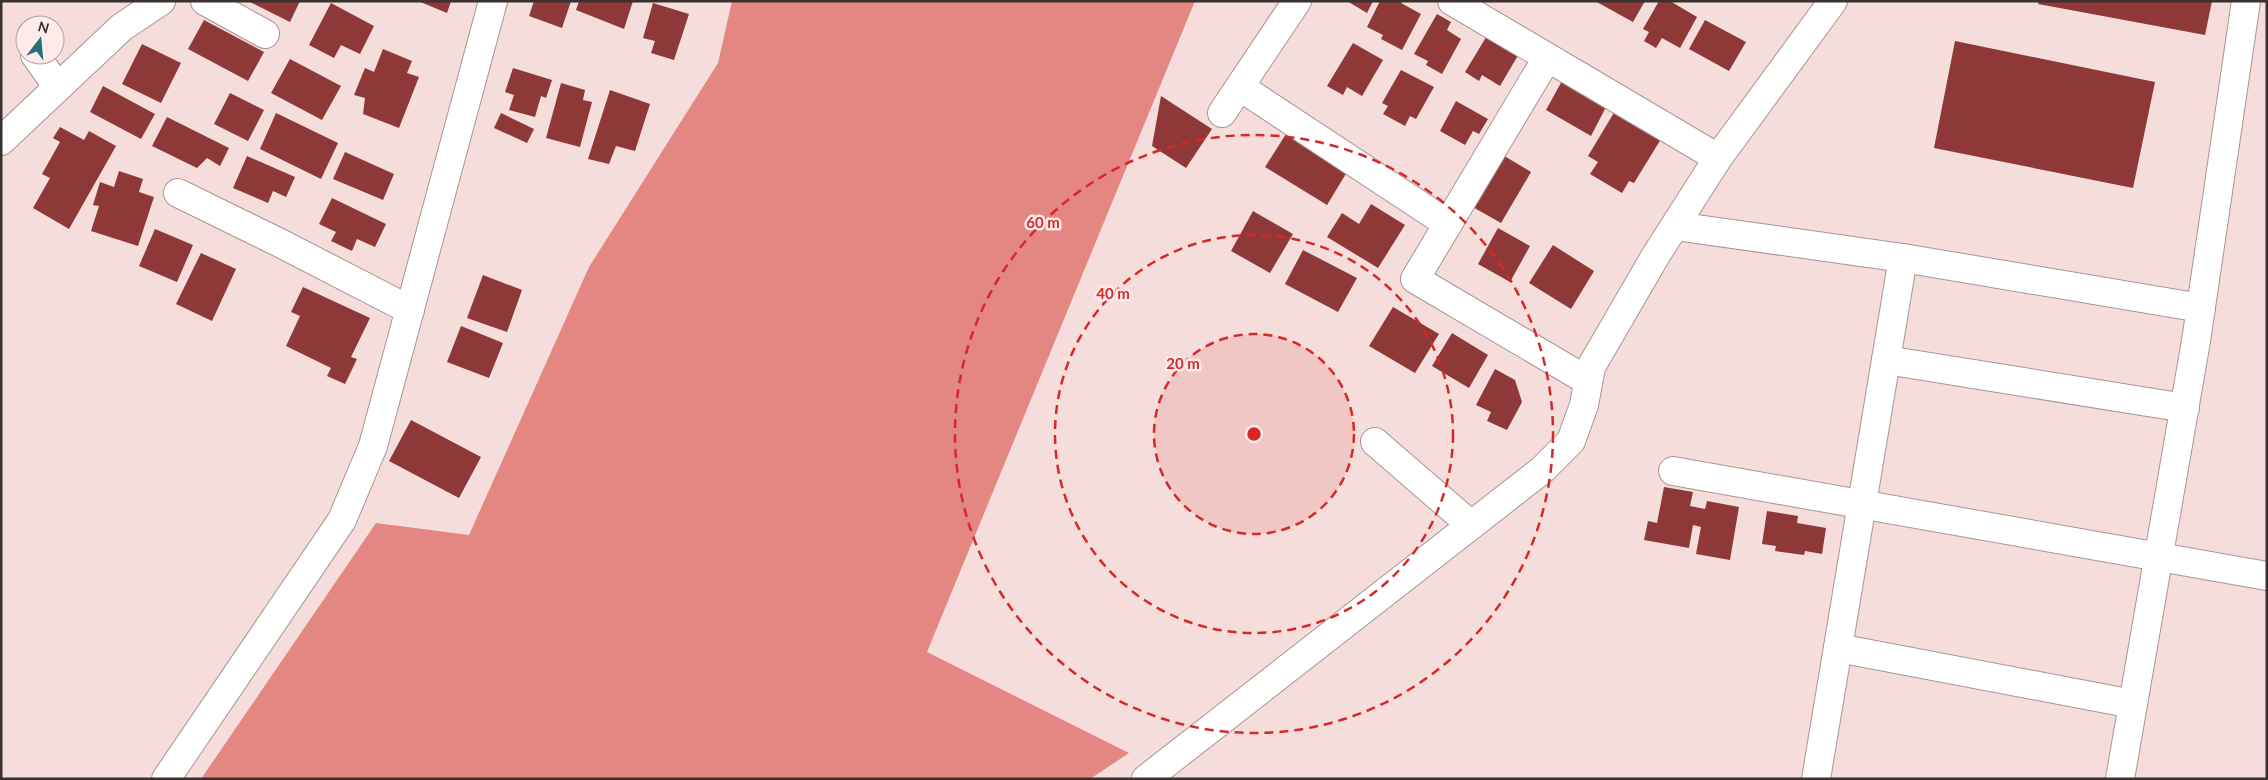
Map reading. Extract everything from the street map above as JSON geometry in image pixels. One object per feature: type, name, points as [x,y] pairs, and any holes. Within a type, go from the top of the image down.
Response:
[{"type":"street","points":[[1,141],[57,86],[122,27],[162,1]]},
{"type":"street","points":[[205,1],[265,34]]},
{"type":"street","points":[[166,779],[342,520],[373,446],[493,1]]},
{"type":"street","points":[[1222,113],[1297,1]]},
{"type":"street","points":[[1452,1],[1718,158]]},
{"type":"street","points":[[1146,779],[1542,470],[1571,440],[1584,405],[1591,367],[1608,335],[1718,158],[1833,1]]},
{"type":"street","points":[[2120,779],[2185,408],[2246,1]]},
{"type":"street","points":[[1547,58],[1415,279],[1588,380]]},
{"type":"street","points":[[42,65],[57,86]]},
{"type":"street","points":[[1240,87],[1448,224]]},
{"type":"street","points":[[178,193],[410,310]]},
{"type":"street","points":[[1675,226],[1903,258],[2201,308]]},
{"type":"street","points":[[1816,779],[1903,258]]},
{"type":"street","points":[[1886,360],[2185,408]]},
{"type":"street","points":[[1375,442],[1471,525]]},
{"type":"street","points":[[1673,471],[2267,576]]},
{"type":"street","points":[[1838,648],[2133,704]]},
{"type":"shaded area","points":[[732,1],[1195,1],[927,652],[1129,753],[1090,779],[201,779],[376,523],[469,535],[589,267],[718,63]]},
{"type":"building","points":[[248,1],[300,1],[290,22]]},
{"type":"building","points":[[418,1],[451,1],[447,13]]},
{"type":"building","points":[[534,1],[571,1],[562,28],[529,16]]},
{"type":"building","points":[[579,1],[633,1],[624,29],[576,10]]},
{"type":"building","points":[[1347,1],[1373,1],[1367,13]]},
{"type":"building","points":[[1380,1],[1402,1],[1401,3],[1421,14],[1402,50],[1381,39],[1383,35],[1367,27]]},
{"type":"building","points":[[1595,1],[1645,1],[1633,22]]},
{"type":"building","points":[[1659,1],[1670,1],[1697,17],[1680,48],[1662,38],[1656,48],[1644,41],[1649,32],[1643,29]]},
{"type":"building","points":[[2039,1],[2212,1],[2205,35],[2038,4]]},
{"type":"building","points":[[331,3],[374,26],[360,54],[341,45],[334,58],[309,45]]},
{"type":"building","points":[[653,3],[689,14],[674,60],[651,53],[655,41],[643,38]]},
{"type":"building","points":[[1437,14],[1451,22],[1447,30],[1461,39],[1442,74],[1426,65],[1428,61],[1414,54]]},
{"type":"building","points":[[204,20],[264,52],[248,81],[188,49]]},
{"type":"building","points":[[1705,20],[1746,42],[1729,71],[1689,49]]},
{"type":"building","points":[[1488,34],[1520,52],[1500,86],[1482,75],[1479,81],[1465,72]]},
{"type":"building","points":[[1955,41],[2155,82],[2133,188],[1934,148]]},
{"type":"building","points":[[1353,43],[1383,60],[1362,96],[1347,87],[1343,95],[1327,86]]},
{"type":"building","points":[[142,44],[181,63],[161,103],[122,84]]},
{"type":"building","points":[[383,49],[412,61],[407,73],[419,77],[399,128],[363,114],[365,98],[354,95],[365,68],[374,72]]},
{"type":"building","points":[[290,59],[341,86],[322,120],[271,93]]},
{"type":"building","points":[[513,68],[552,80],[546,98],[541,96],[535,117],[509,110],[514,95],[505,92]]},
{"type":"building","points":[[1401,70],[1434,87],[1416,119],[1410,116],[1405,126],[1383,114],[1388,106],[1382,103]]},
{"type":"building","points":[[1562,81],[1606,107],[1591,136],[1546,110]]},
{"type":"building","points":[[561,83],[585,90],[583,100],[592,102],[580,147],[546,138]]},
{"type":"building","points":[[103,86],[155,114],[141,139],[90,112]]},
{"type":"building","points":[[610,90],[650,104],[635,151],[616,146],[609,164],[588,159]]},
{"type":"building","points":[[230,93],[264,110],[248,141],[214,124]]},
{"type":"building","points":[[1161,96],[1212,129],[1186,168],[1152,146]]},
{"type":"building","points":[[1456,101],[1488,119],[1479,134],[1473,131],[1465,145],[1440,131]]},
{"type":"building","points":[[1615,111],[1661,139],[1634,183],[1629,181],[1622,193],[1590,174],[1598,162],[1588,156]]},
{"type":"building","points":[[276,113],[338,143],[321,179],[260,149]]},
{"type":"building","points":[[501,113],[534,129],[527,143],[494,128]]},
{"type":"building","points":[[167,117],[229,148],[220,166],[207,158],[197,168],[152,146]]},
{"type":"building","points":[[60,127],[84,140],[89,131],[116,146],[69,229],[33,208],[50,178],[42,174],[60,142],[53,138]]},
{"type":"building","points":[[1286,134],[1347,172],[1327,205],[1265,167]]},
{"type":"building","points":[[345,152],[394,174],[383,200],[333,179]]},
{"type":"building","points":[[1501,154],[1531,172],[1501,223],[1471,206]]},
{"type":"building","points":[[247,156],[295,177],[286,197],[273,191],[268,203],[233,188]]},
{"type":"building","points":[[119,171],[143,179],[139,192],[154,197],[138,246],[91,231],[99,206],[93,205],[100,182],[114,187]]},
{"type":"building","points":[[332,198],[386,224],[375,247],[357,239],[352,251],[331,241],[336,232],[319,224]]},
{"type":"building","points":[[1371,204],[1405,225],[1378,268],[1327,237],[1342,213],[1359,224]]},
{"type":"building","points":[[1253,211],[1293,234],[1270,273],[1231,251]]},
{"type":"building","points":[[1498,228],[1530,246],[1510,282],[1478,264]]},
{"type":"building","points":[[155,229],[193,245],[177,282],[139,266]]},
{"type":"building","points":[[1553,245],[1594,271],[1571,309],[1529,283]]},
{"type":"building","points":[[1303,250],[1357,278],[1338,312],[1285,284]]},
{"type":"building","points":[[201,253],[236,269],[212,321],[176,304]]},
{"type":"building","points":[[483,275],[522,290],[507,332],[467,318]]},
{"type":"building","points":[[303,287],[370,318],[351,357],[357,359],[345,384],[327,376],[331,368],[286,346],[300,316],[291,312]]},
{"type":"building","points":[[1393,307],[1439,334],[1415,373],[1369,346]]},
{"type":"building","points":[[461,326],[503,343],[489,378],[447,362]]},
{"type":"building","points":[[1452,333],[1488,355],[1469,388],[1432,366]]},
{"type":"building","points":[[1495,369],[1515,380],[1522,402],[1507,430],[1487,421],[1491,412],[1476,405]]},
{"type":"building","points":[[411,420],[481,457],[459,498],[389,461]]},
{"type":"building","points":[[1664,487],[1693,492],[1690,506],[1705,509],[1707,501],[1739,507],[1730,560],[1696,554],[1701,527],[1693,525],[1689,548],[1644,540],[1648,521],[1657,523]]},
{"type":"building","points":[[1767,511],[1798,516],[1797,523],[1826,528],[1822,554],[1805,551],[1804,555],[1775,551],[1776,546],[1762,544]]}]
